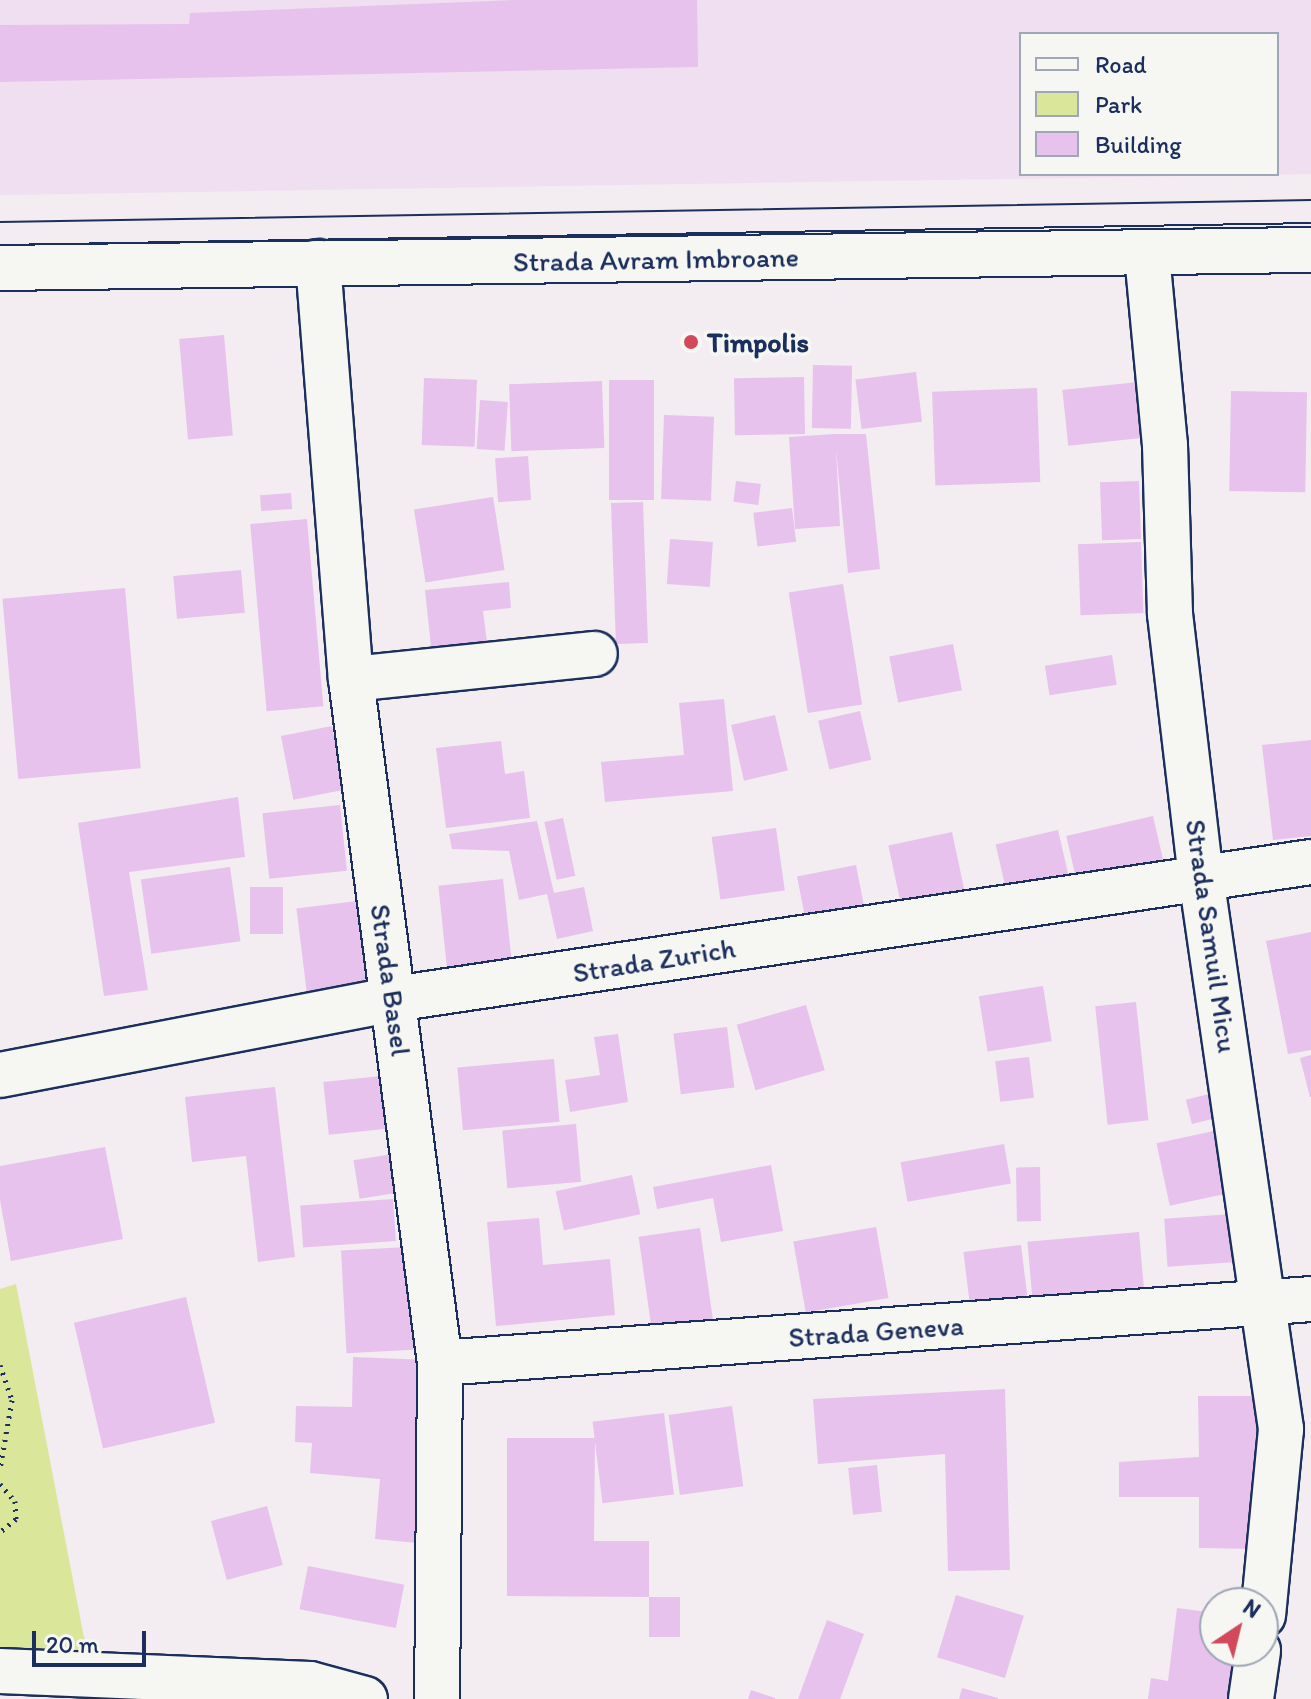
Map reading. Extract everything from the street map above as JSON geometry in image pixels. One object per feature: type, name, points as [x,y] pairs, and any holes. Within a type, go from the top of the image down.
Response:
[{"type":"street","name":"Strada Avram Imbroane","points":[[0,268],[1147,255],[1311,250]]},
{"type":"street","name":"Strada Samuil Micu","points":[[1147,255],[1165,445],[1170,614],[1201,877],[1267,1303],[1281,1429],[1266,1587]]},
{"type":"street","name":"Strada Basel","points":[[318,262],[351,679],[440,1363],[437,1699]]},
{"type":"street","points":[[351,679],[595,654]]},
{"type":"street","name":"Strada Zurich","points":[[0,1075],[394,999],[1311,862]]},
{"type":"street","name":"Strada Geneva","points":[[440,1363],[1311,1299]]},
{"type":"street","points":[[1251,1699],[1256,1667]]},
{"type":"street","points":[[0,1671],[310,1684],[365,1699]]},
{"type":"path","points":[[0,1365],[12,1400],[0,1469]]},
{"type":"path","points":[[0,1484],[15,1501],[16,1519],[0,1532]]},
{"type":"shaded area","points":[[0,0],[1311,0],[1311,174],[1279,175],[1279,32],[1019,32],[1019,176],[1186,176],[0,195]]},
{"type":"green space","points":[[16,1284],[87,1653],[0,1650],[0,1289]]},
{"type":"building","points":[[517,0],[697,0],[698,67],[0,82],[0,25],[189,24],[190,13]]},
{"type":"building","points":[[224,335],[233,436],[188,440],[179,339]]},
{"type":"building","points":[[813,365],[852,366],[851,429],[812,428]]},
{"type":"building","points":[[916,372],[922,422],[862,429],[855,379]]},
{"type":"building","points":[[804,377],[805,434],[735,435],[734,378]]},
{"type":"building","points":[[424,378],[477,380],[475,447],[422,445]]},
{"type":"building","points":[[609,380],[654,380],[654,500],[609,500]]},
{"type":"building","points":[[602,381],[604,448],[511,451],[509,384]]},
{"type":"building","points":[[1138,382],[1144,438],[1068,446],[1062,390]]},
{"type":"building","points":[[1037,388],[1040,482],[935,486],[932,392]]},
{"type":"building","points":[[1231,391],[1307,392],[1305,492],[1229,491]]},
{"type":"building","points":[[480,400],[508,402],[505,451],[477,449]]},
{"type":"building","points":[[664,415],[714,417],[711,501],[661,499]]},
{"type":"building","points":[[866,434],[880,569],[848,573],[836,449],[840,526],[795,529],[789,437]]},
{"type":"building","points":[[528,456],[531,500],[498,502],[495,458]]},
{"type":"building","points":[[736,481],[761,484],[758,505],[733,502]]},
{"type":"building","points":[[1139,481],[1141,539],[1102,540],[1100,482]]},
{"type":"building","points":[[291,493],[292,509],[261,511],[260,495]]},
{"type":"building","points":[[493,497],[505,570],[426,583],[414,510]]},
{"type":"building","points":[[643,502],[648,643],[616,644],[611,503]]},
{"type":"building","points":[[792,508],[796,542],[757,546],[753,513]]},
{"type":"building","points":[[307,519],[323,706],[267,711],[250,524]]},
{"type":"building","points":[[670,539],[713,542],[710,587],[667,584]]},
{"type":"building","points":[[1141,542],[1143,613],[1081,615],[1078,544]]},
{"type":"building","points":[[241,570],[245,613],[177,619],[173,576]]},
{"type":"building","points":[[509,582],[511,608],[483,611],[488,650],[432,656],[425,590]]},
{"type":"building","points":[[843,584],[862,704],[808,713],[789,593]]},
{"type":"building","points":[[125,588],[141,768],[18,779],[2,599]]},
{"type":"building","points":[[953,644],[962,690],[898,703],[889,656]]},
{"type":"building","points":[[1112,655],[1117,685],[1050,695],[1045,666]]},
{"type":"building","points":[[724,699],[733,791],[605,802],[601,762],[684,755],[679,703]]},
{"type":"building","points":[[860,711],[871,760],[829,769],[818,721]]},
{"type":"building","points":[[775,715],[788,771],[744,781],[731,725]]},
{"type":"building","points":[[332,726],[344,790],[293,800],[281,736]]},
{"type":"building","points":[[1311,740],[1311,836],[1273,840],[1262,745]]},
{"type":"building","points":[[501,741],[505,774],[524,771],[530,818],[446,828],[436,748]]},
{"type":"building","points":[[238,797],[245,857],[129,872],[148,990],[104,996],[78,823]]},
{"type":"building","points":[[340,805],[347,871],[269,879],[262,813]]},
{"type":"building","points":[[1153,816],[1166,872],[1079,892],[1066,836]]},
{"type":"building","points":[[563,818],[575,876],[557,880],[544,822]]},
{"type":"building","points":[[537,821],[554,893],[584,887],[593,931],[557,939],[547,894],[519,900],[509,851],[452,849],[449,834]]},
{"type":"building","points":[[776,828],[785,890],[720,899],[712,837]]},
{"type":"building","points":[[1058,830],[1070,884],[1008,898],[996,844]]},
{"type":"building","points":[[952,832],[967,904],[904,918],[888,846]]},
{"type":"building","points":[[856,865],[866,915],[807,927],[797,876]]},
{"type":"building","points":[[230,867],[240,941],[151,954],[141,880]]},
{"type":"building","points":[[503,879],[512,969],[448,975],[438,886]]},
{"type":"building","points":[[250,887],[283,887],[283,934],[250,934]]},
{"type":"building","points":[[357,901],[368,993],[308,1001],[296,908]]},
{"type":"building","points":[[1311,932],[1311,1050],[1288,1054],[1266,941]]},
{"type":"building","points":[[1043,986],[1052,1041],[988,1051],[979,996]]},
{"type":"building","points":[[1136,1002],[1148,1120],[1108,1125],[1095,1006]]},
{"type":"building","points":[[806,1005],[825,1070],[756,1090],[737,1025]]},
{"type":"building","points":[[727,1027],[734,1088],[681,1094],[673,1034]]},
{"type":"building","points":[[618,1034],[628,1102],[570,1112],[565,1080],[600,1075],[594,1037]]},
{"type":"building","points":[[1311,1055],[1311,1097],[1310,1097],[1300,1058]]},
{"type":"building","points":[[1029,1057],[1034,1098],[1000,1102],[995,1061]]},
{"type":"building","points":[[554,1059],[559,1122],[463,1130],[457,1067]]},
{"type":"building","points":[[381,1076],[387,1129],[329,1135],[323,1082]]},
{"type":"building","points":[[275,1087],[295,1257],[258,1262],[246,1156],[192,1162],[185,1097]]},
{"type":"building","points":[[1213,1093],[1219,1117],[1192,1124],[1186,1100]]},
{"type":"building","points":[[576,1124],[581,1182],[507,1188],[502,1130]]},
{"type":"building","points":[[1223,1129],[1236,1192],[1170,1206],[1156,1143]]},
{"type":"building","points":[[1004,1144],[1011,1183],[908,1202],[901,1162]]},
{"type":"building","points":[[105,1147],[123,1239],[11,1261],[0,1200],[0,1166]]},
{"type":"building","points":[[393,1154],[399,1193],[360,1199],[353,1160]]},
{"type":"building","points":[[771,1165],[783,1231],[721,1242],[713,1198],[657,1209],[653,1187]]},
{"type":"building","points":[[1016,1167],[1040,1167],[1041,1221],[1017,1221]]},
{"type":"building","points":[[632,1175],[640,1214],[564,1230],[556,1191]]},
{"type":"building","points":[[393,1199],[396,1241],[303,1247],[300,1205]]},
{"type":"building","points":[[1247,1213],[1250,1261],[1168,1267],[1164,1219]]},
{"type":"building","points":[[539,1218],[543,1265],[610,1259],[615,1315],[496,1326],[487,1222]]},
{"type":"building","points":[[876,1227],[889,1298],[806,1312],[793,1242]]},
{"type":"building","points":[[700,1228],[713,1322],[652,1331],[639,1237]]},
{"type":"building","points":[[1139,1232],[1144,1287],[1032,1297],[1027,1242]]},
{"type":"building","points":[[1021,1245],[1027,1296],[970,1303],[963,1252]]},
{"type":"building","points":[[408,1247],[413,1350],[346,1353],[341,1251]]},
{"type":"building","points":[[186,1297],[215,1423],[103,1449],[74,1323]]},
{"type":"building","points":[[353,1357],[429,1360],[418,1543],[375,1539],[380,1479],[310,1473],[312,1443],[295,1442],[296,1406],[352,1407]]},
{"type":"building","points":[[1005,1389],[1010,1570],[948,1571],[945,1454],[818,1464],[813,1399]]},
{"type":"building","points":[[1198,1396],[1255,1396],[1261,1549],[1199,1548],[1199,1497],[1119,1497],[1119,1462],[1199,1457]]},
{"type":"building","points":[[732,1406],[743,1486],[680,1495],[669,1415]]},
{"type":"building","points":[[664,1413],[674,1494],[603,1503],[593,1422]]},
{"type":"building","points":[[507,1438],[595,1438],[594,1541],[649,1541],[649,1597],[507,1596]]},
{"type":"building","points":[[877,1465],[882,1512],[853,1515],[848,1468]]},
{"type":"building","points":[[267,1506],[283,1565],[227,1580],[211,1521]]},
{"type":"building","points":[[308,1566],[404,1585],[396,1628],[300,1609]]},
{"type":"building","points":[[956,1595],[1024,1616],[1005,1678],[937,1657]]},
{"type":"building","points":[[649,1597],[680,1597],[680,1637],[649,1637]]},
{"type":"building","points":[[1177,1608],[1199,1611],[1199,1667],[1234,1667],[1229,1699],[1148,1699],[1151,1678],[1168,1681]]},
{"type":"building","points":[[827,1620],[864,1634],[840,1699],[798,1699]]},
{"type":"building","points":[[962,1688],[998,1698],[998,1699],[959,1699]]},
{"type":"building","points":[[751,1690],[775,1698],[775,1699],[748,1699]]},
{"type":"tram line","points":[[0,222],[1311,200]]},
{"type":"tram line","points":[[0,245],[1311,223]]},
{"type":"place","name":"Timpolis","points":[[691,342]]}]
